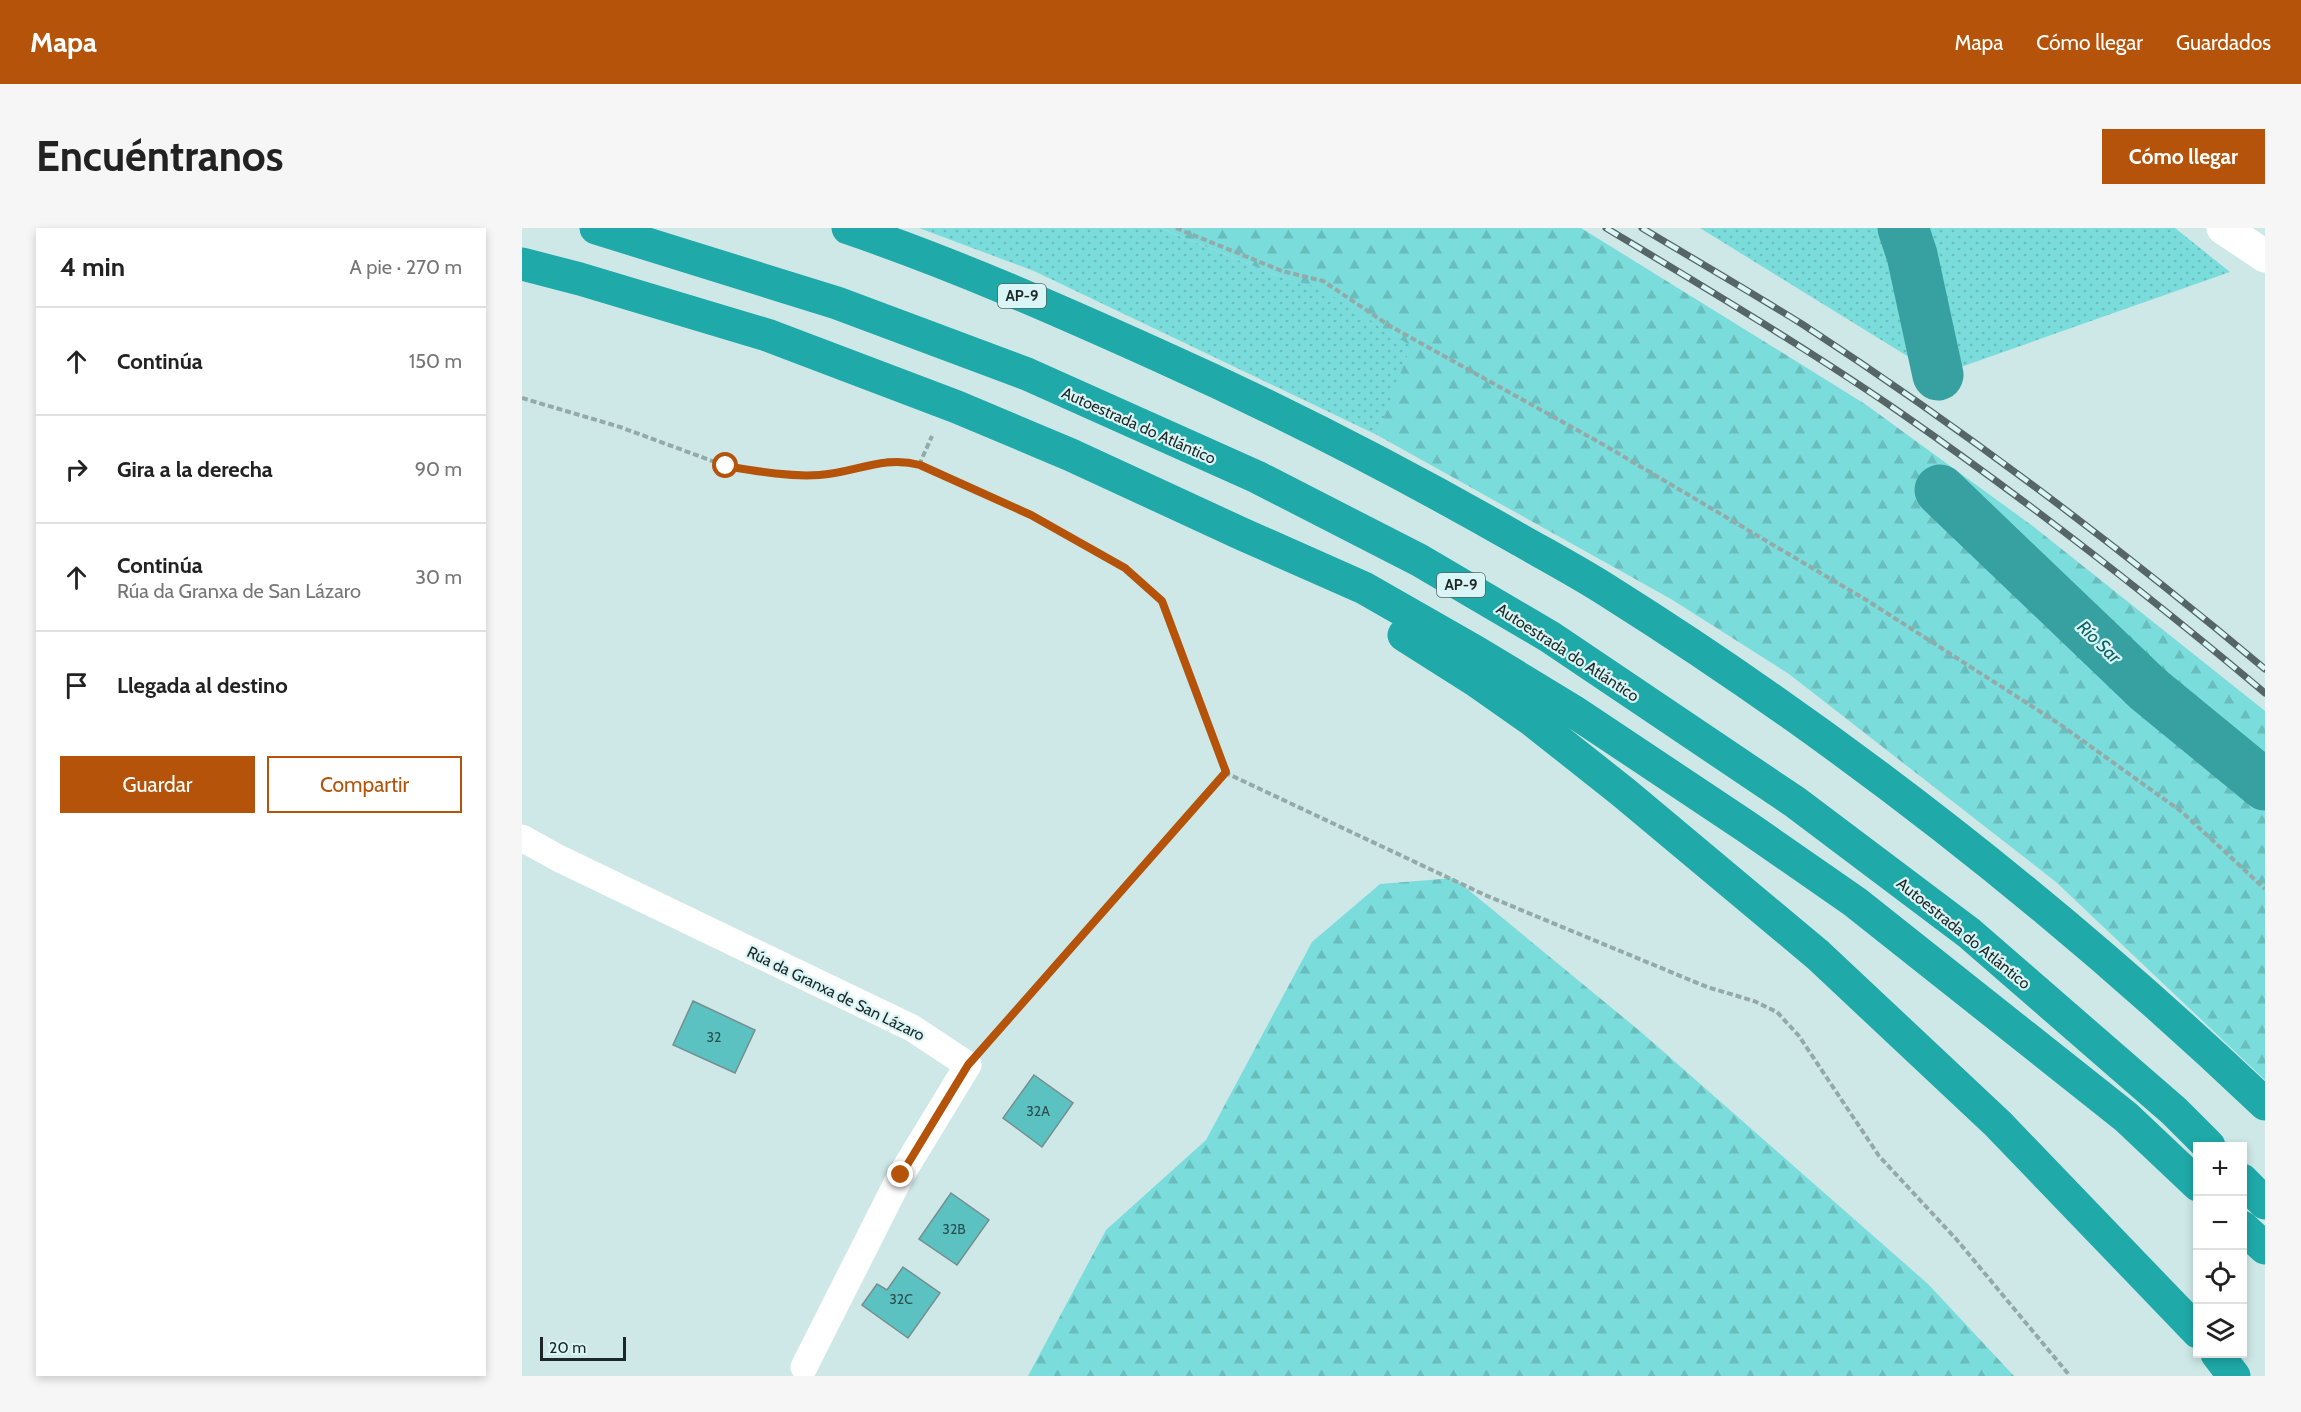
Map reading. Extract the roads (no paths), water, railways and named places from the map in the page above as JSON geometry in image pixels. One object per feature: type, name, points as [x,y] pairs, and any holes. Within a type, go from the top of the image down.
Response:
[{"type":"highway","name":"Autoestrada do Atlántico","points":[[596,228],[837,303],[1027,374],[1257,477],[1419,560],[1550,637],[1795,802],[1969,933],[2174,1111],[2205,1142]]},
{"type":"highway","name":"AP-9","points":[[848,228],[897,245],[1078,319],[1214,381],[1299,422],[1459,505],[1606,589],[1756,689],[1907,798],[2046,908],[2191,1034],[2265,1104]]},
{"type":"highway","points":[[522,264],[580,279],[778,339],[957,407],[1071,455],[1364,588],[1573,711],[1855,902],[2126,1117],[2193,1180]]},
{"type":"highway","points":[[1242,534],[1475,680],[1532,720],[1623,792],[1818,955],[1981,1108],[2193,1327]]},
{"type":"highway","points":[[2247,1185],[2265,1203]]},
{"type":"highway","points":[[2247,1232],[2265,1248]]},
{"type":"highway","points":[[2221,1358],[2234,1376]]},
{"type":"street","points":[[2223,228],[2265,256]]},
{"type":"street","name":"Rúa da Granxa de San Lázaro","points":[[522,838],[558,858],[912,1028],[968,1065],[901,1175],[804,1367]]},
{"type":"waterway","name":"Río Sar","points":[[1903,228],[1912,255],[1938,375]]},
{"type":"waterway","name":"Río Sar","points":[[1940,490],[2148,689],[2265,785]]},
{"type":"railway","points":[[1606,228],[1790,340],[1945,444],[2085,548],[2265,693]]},
{"type":"railway","points":[[1642,228],[1802,324],[1921,405],[2096,533],[2265,669]]}]
